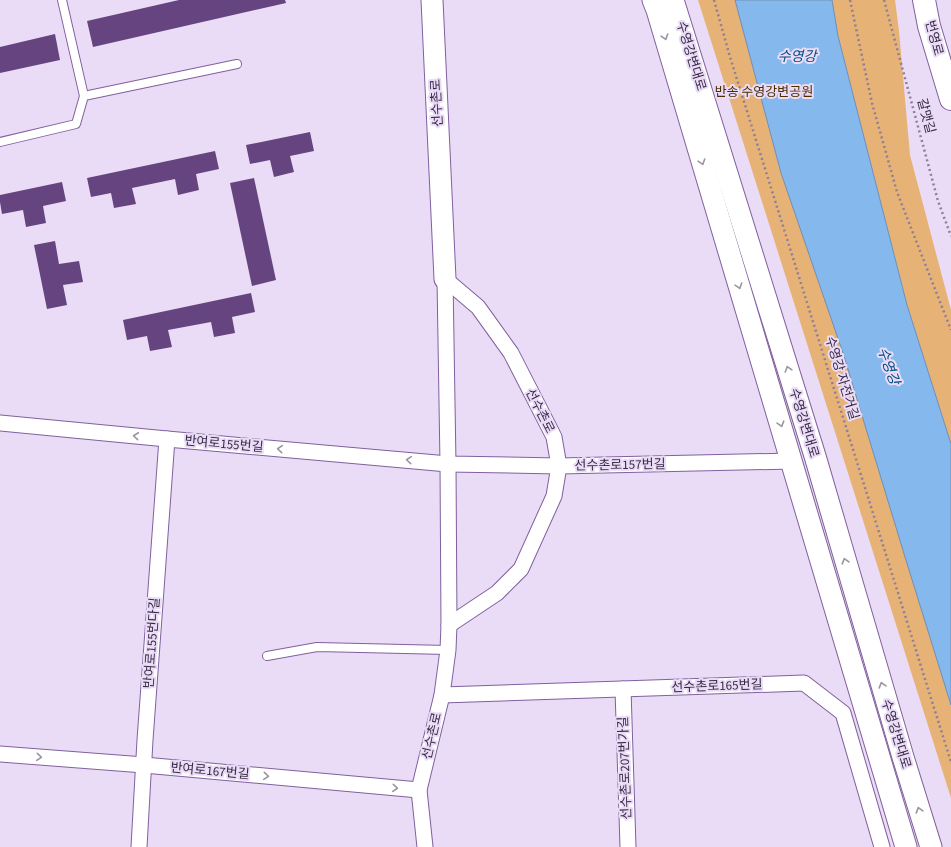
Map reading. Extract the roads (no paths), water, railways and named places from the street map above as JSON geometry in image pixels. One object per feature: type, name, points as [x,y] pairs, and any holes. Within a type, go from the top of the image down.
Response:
[{"type":"highway","name":"번영로","points":[[924,0],[951,100]]},
{"type":"main road","name":"선수촌로","points":[[432,0],[445,279]]},
{"type":"main road","name":"수영강변대로","points":[[653,0],[792,461],[906,847]]},
{"type":"main road","name":"수영강변대로","points":[[673,0],[813,449],[903,757],[931,847]]},
{"type":"street","name":"선수촌로","points":[[425,847],[419,790],[442,695],[448,650],[449,624],[445,279]]},
{"type":"street","name":"선수촌로","points":[[445,279],[478,307],[511,353],[554,437],[558,466],[554,496],[522,569],[497,593],[449,624]]},
{"type":"street","name":"반여로155번길","points":[[0,422],[167,439],[448,464]]},
{"type":"street","name":"반여로155번다길","points":[[139,847],[145,740],[167,439]]},
{"type":"street","name":"선수촌로157번길","points":[[448,464],[558,466],[792,461]]},
{"type":"street","name":"선수촌로165번길","points":[[442,695],[804,683],[843,713],[882,847]]},
{"type":"street","name":"선수촌로207번가길","points":[[623,688],[628,847]]},
{"type":"street","name":"반여로167번길","points":[[0,754],[144,765],[419,790]]},
{"type":"lane","points":[[0,142],[76,124],[84,96],[62,0]]},
{"type":"lane","points":[[84,96],[237,64]]},
{"type":"lane","points":[[267,656],[316,647],[448,650]]},
{"type":"water","name":"수영강","points":[[735,0],[832,0],[838,36],[907,305],[951,444],[951,705],[843,353],[781,173]]},
{"type":"park label","name":"반송 수영강변공원","points":[[764,92]]}]
